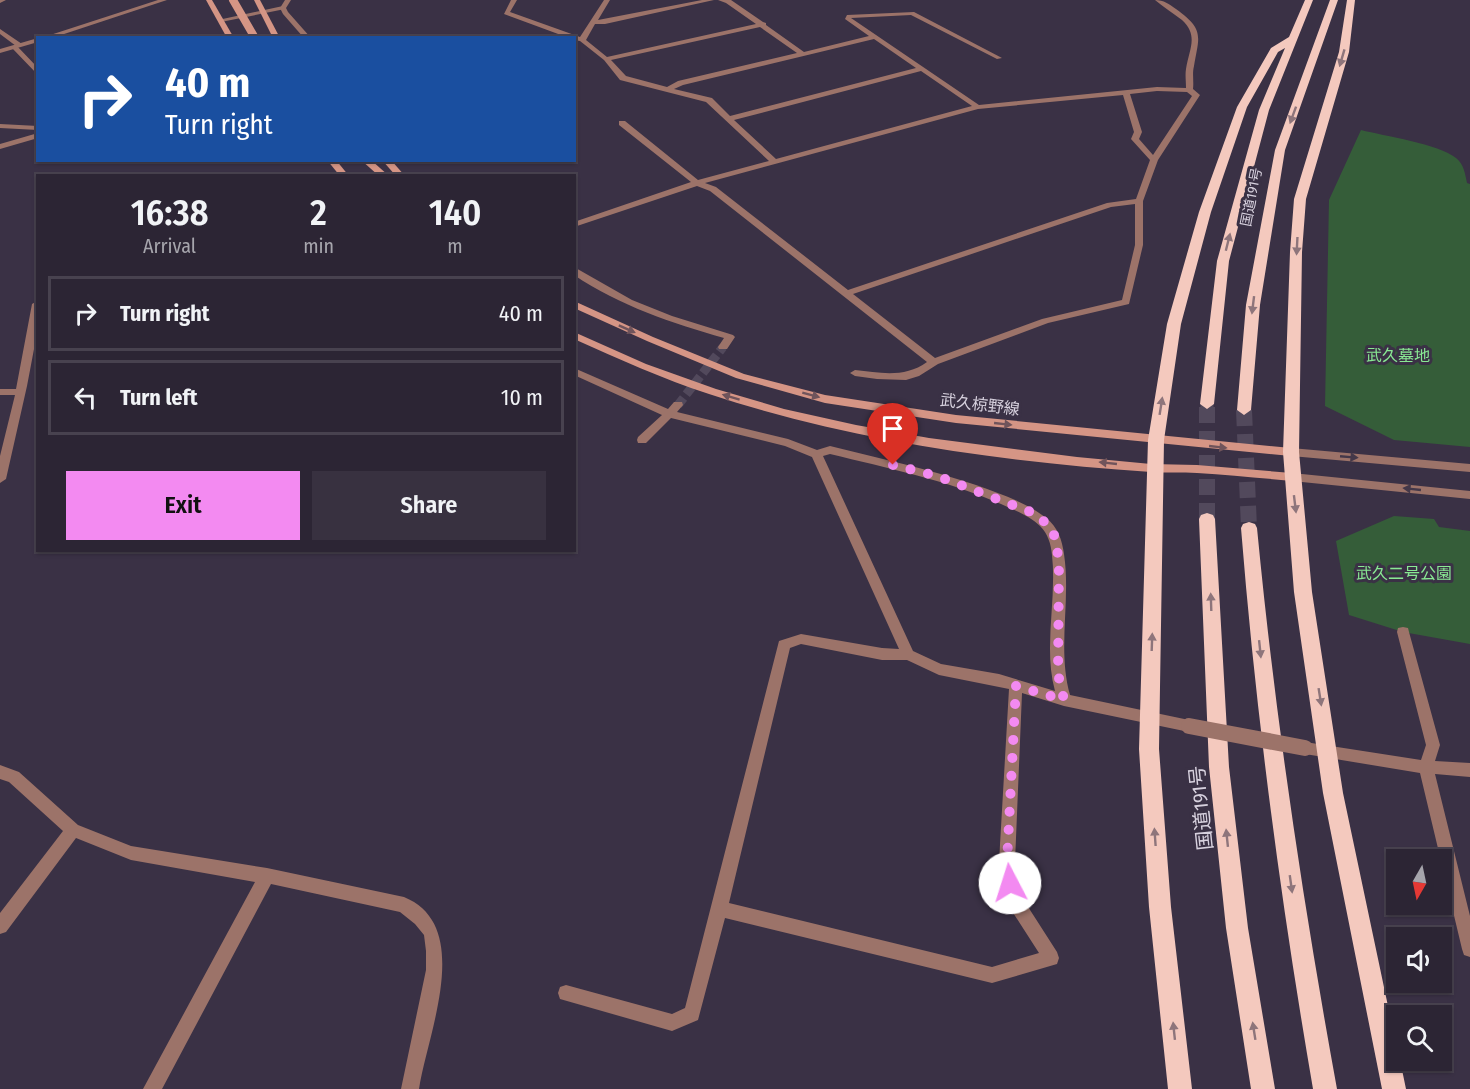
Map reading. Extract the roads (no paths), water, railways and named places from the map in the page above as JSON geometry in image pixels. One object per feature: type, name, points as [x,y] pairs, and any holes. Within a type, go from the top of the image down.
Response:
[{"type":"highway","name":"国道191号","points":[[1207,404],[1223,261],[1264,110],[1309,0]]},
{"type":"highway","name":"国道191号","points":[[1244,410],[1253,305],[1280,150],[1334,0]]},
{"type":"highway","points":[[1351,0],[1344,52],[1300,199],[1296,252],[1291,452],[1303,592],[1335,805],[1394,1089]]},
{"type":"highway","points":[[1180,1089],[1160,907],[1149,749],[1156,440],[1174,324],[1205,212],[1242,107],[1274,50],[1293,39]]},
{"type":"highway","name":"国道191号","points":[[1208,519],[1219,767],[1237,928],[1263,1089]]},
{"type":"highway","points":[[1248,528],[1275,776],[1306,984],[1325,1089]]},
{"type":"main road","points":[[209,0],[230,36]]},
{"type":"main road","points":[[232,0],[254,36]]},
{"type":"main road","points":[[257,0],[276,36]]},
{"type":"main road","points":[[333,162],[343,174]]},
{"type":"main road","points":[[359,162],[370,174]]},
{"type":"main road","points":[[367,162],[382,174]]},
{"type":"main road","points":[[388,162],[399,174]]},
{"type":"main road","name":"武久椋野線","points":[[576,305],[650,339],[740,376],[825,399],[956,419],[1291,452]]},
{"type":"main road","points":[[576,336],[646,369],[817,422],[940,445],[1154,468],[1292,477]]},
{"type":"street","points":[[50,36],[164,0]]},
{"type":"street","points":[[220,20],[283,8],[288,0]]},
{"type":"street","points":[[514,0],[506,13],[571,36]]},
{"type":"street","points":[[582,40],[607,0]]},
{"type":"street","points":[[594,22],[605,22],[711,0]]},
{"type":"street","points":[[721,0],[728,0],[803,54]]},
{"type":"street","points":[[1158,0],[1187,21],[1196,37],[1196,48],[1189,70],[1191,83],[1189,90]]},
{"type":"street","points":[[283,8],[306,36]]},
{"type":"street","points":[[978,106],[847,18],[849,16],[912,13],[999,58]]},
{"type":"street","points":[[606,59],[764,24]]},
{"type":"street","points":[[0,31],[17,46],[36,70]]},
{"type":"street","points":[[668,89],[681,83],[874,37]]},
{"type":"street","points":[[576,38],[606,59],[623,78],[709,100],[774,162]]},
{"type":"street","points":[[0,51],[36,41]]},
{"type":"street","points":[[727,118],[922,69]]},
{"type":"street","points":[[576,224],[697,183],[978,106],[1157,89],[1189,90],[1197,95],[1154,160],[1139,201],[1139,245],[1126,302],[1045,321],[934,362],[923,371],[900,379],[855,373]]},
{"type":"street","points":[[1126,93],[1138,132],[1135,139],[1154,160]]},
{"type":"street","points":[[622,123],[697,183],[713,189],[934,362]]},
{"type":"street","points":[[0,126],[36,128]]},
{"type":"street","points":[[0,147],[36,136]]},
{"type":"street","points":[[845,294],[1110,205],[1139,201]]},
{"type":"street","points":[[576,271],[604,289],[667,317],[730,337],[723,347]]},
{"type":"street","points":[[0,479],[18,392],[22,386],[36,309]]},
{"type":"street","points":[[576,372],[674,409],[788,443],[816,454],[830,450],[937,476],[1036,514],[1053,530],[1059,560],[1058,674],[1064,700]]},
{"type":"street","points":[[0,392],[18,392]]},
{"type":"street","points":[[642,440],[674,409]]},
{"type":"street","points":[[1291,452],[1470,468]]},
{"type":"street","points":[[816,454],[908,655]]},
{"type":"street","points":[[1292,477],[1470,495]]},
{"type":"street","points":[[1403,632],[1433,745],[1426,767],[1470,949]]},
{"type":"street","points":[[566,993],[672,1023],[692,1014],[784,645],[801,639],[882,654],[908,655],[939,669],[999,680],[1064,700],[1190,726],[1328,752],[1426,767],[1470,770]]},
{"type":"street","points":[[720,909],[992,975],[1051,958],[1016,902],[1007,862],[1016,686]]},
{"type":"street","points":[[0,772],[14,777],[73,830],[131,853],[267,876],[404,905],[419,916],[431,933],[435,956],[410,1089]]},
{"type":"street","points":[[0,926],[73,830]]},
{"type":"street","points":[[152,1089],[267,876]]},
{"type":"tunnel","points":[[678,405],[723,347]]},
{"type":"tunnel","points":[[1207,404],[1207,519]]},
{"type":"tunnel","points":[[1244,410],[1249,528]]},
{"type":"park label","name":"武久墓地","points":[[1398,355]]},
{"type":"park label","name":"武久二号公園","points":[[1404,573]]}]
